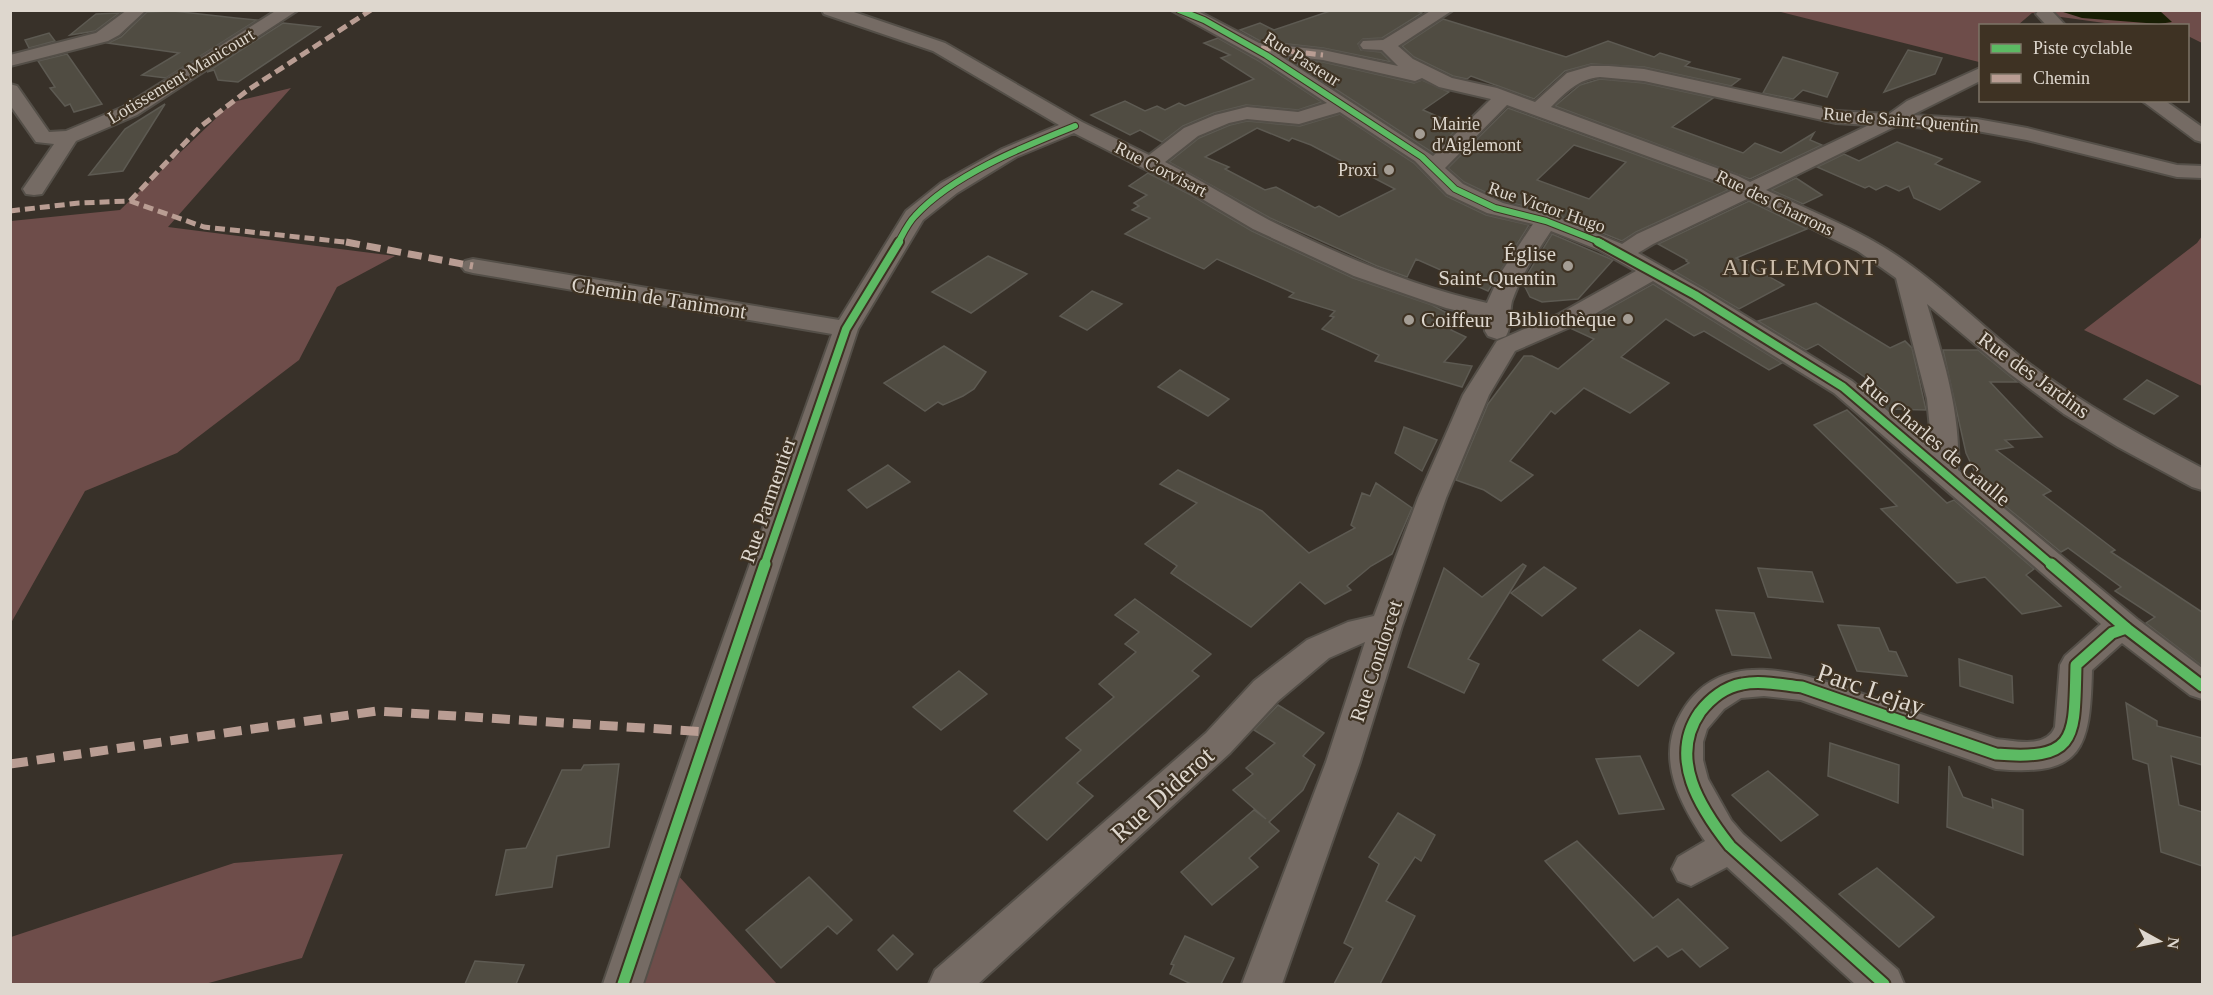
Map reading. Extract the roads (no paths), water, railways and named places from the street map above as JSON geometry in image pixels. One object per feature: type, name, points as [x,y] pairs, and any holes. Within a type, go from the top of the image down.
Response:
[{"type":"street","points":[[10,61],[102,37],[113,32],[138,10]]},
{"type":"street","name":"Lotissement Manicourt","points":[[10,90],[43,138],[69,137],[130,111],[290,10]]},
{"type":"street","name":"Rue Corvisart","points":[[830,10],[939,47],[1075,126],[1150,163],[1261,224],[1362,271],[1454,303],[1498,313]]},
{"type":"street","name":"Rue Pasteur","points":[[1179,10],[1204,20],[1252,47],[1422,157],[1433,168]]},
{"type":"street","points":[[1252,47],[1330,50],[1387,45],[1445,10]]},
{"type":"street","name":"Rue des Charrons","points":[[1387,45],[1406,63],[1446,83]]},
{"type":"street","name":"Rue des Charrons","points":[[1330,50],[1446,83],[1473,87],[1539,108],[1685,161],[1731,180],[1866,246],[1907,275]]},
{"type":"street","name":"Rue de Saint-Quentin","points":[[1539,108],[1573,78],[1591,72],[1605,71],[1644,75],[1808,112],[1850,119],[1977,125],[2027,134],[2177,171],[2202,172]]},
{"type":"street","points":[[1623,253],[1645,239],[1843,146],[1893,120],[1914,105],[1979,74]]},
{"type":"street","points":[[1433,168],[1504,97]]},
{"type":"street","points":[[2153,102],[2202,135]]},
{"type":"street","points":[[1150,163],[1191,132],[1222,119],[1247,113],[1299,118],[1343,105]]},
{"type":"street","points":[[1808,112],[1832,129],[1840,138],[1843,146]]},
{"type":"street","name":"Rue Parmentier","points":[[623,984],[846,329],[914,216],[948,188],[1009,153],[1075,126]]},
{"type":"street","points":[[34,189],[69,137]]},
{"type":"street","name":"Rue Victor Hugo","points":[[1433,168],[1455,189],[1495,208],[1545,221],[1623,253]]},
{"type":"street","points":[[1545,221],[1510,275],[1498,313],[1496,330],[1506,346],[1568,319],[1654,271]]},
{"type":"street","name":"Rue Charles de Gaulle","points":[[1623,253],[1844,387],[2126,628],[2202,686]]},
{"type":"street","name":"Chemin de Tanimont","points":[[472,266],[846,329]]},
{"type":"street","points":[[1907,275],[1938,392],[1948,445],[1944,471]]},
{"type":"street","name":"Rue des Jardins","points":[[1907,275],[2057,398],[2202,480]]},
{"type":"street","name":"Rue Condorcet","points":[[1262,984],[1342,762],[1386,626],[1432,498],[1472,406],[1506,346]]},
{"type":"street","name":"Rue Diderot","points":[[949,984],[1218,743],[1266,691],[1318,649],[1359,631],[1386,626]]},
{"type":"street","name":"Parc Lejay","points":[[1884,984],[1730,846],[1709,821],[1694,790],[1686,761],[1686,739],[1696,716],[1715,695],[1741,684],[1770,683],[1802,687],[1996,754],[2022,758],[2051,753],[2065,744],[2073,728],[2076,665],[2112,633],[2126,628]]},
{"type":"street","points":[[1691,868],[1730,846]]},
{"type":"place","name":"Mairie d'Aiglemont","points":[[1420,134]]},
{"type":"place","name":"Proxi","points":[[1389,170]]},
{"type":"place","name":"Église Saint-Quentin","points":[[1568,266]]},
{"type":"place","name":"Bibliothèque","points":[[1628,319]]},
{"type":"place","name":"Coiffeur","points":[[1409,320]]},
{"type":"district","name":"AIGLEMONT","points":[[1800,267]]}]
